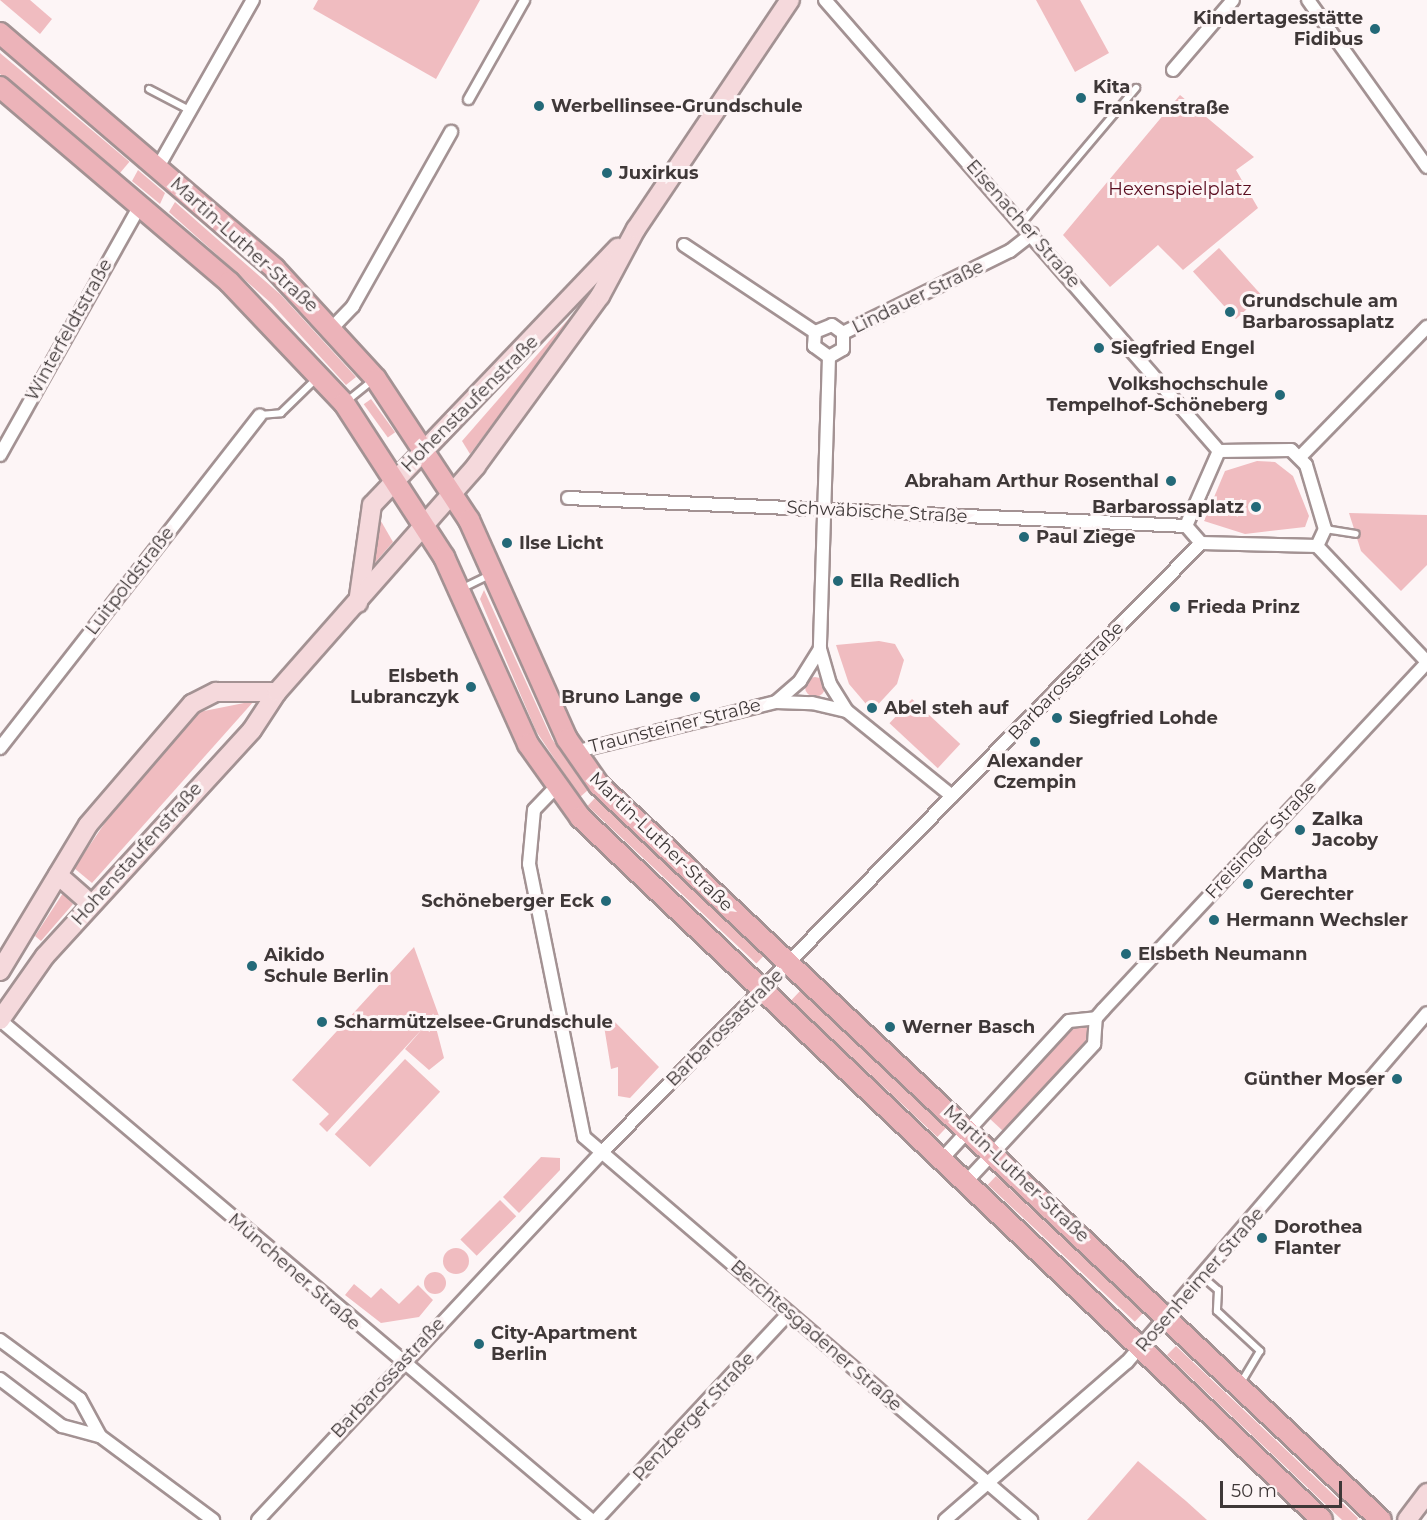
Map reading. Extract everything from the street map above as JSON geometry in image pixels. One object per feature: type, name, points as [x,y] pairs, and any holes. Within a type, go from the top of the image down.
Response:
[{"type":"main road","name":"Hohenstaufenstraße","points":[[0,1020],[90,904],[252,730],[277,692],[453,493],[600,296],[636,229],[790,0]]},
{"type":"main road","name":"Martin-Luther-Straße","points":[[0,33],[269,263],[333,327],[375,379],[426,450],[453,493],[496,572],[574,752],[603,789],[1381,1520]]},
{"type":"main road","name":"Martin-Luther-Straße","points":[[0,87],[229,282],[320,374],[344,404],[397,478],[426,525],[460,589],[520,730],[555,788],[762,991],[1322,1520]]},
{"type":"main road","name":"Hohenstaufenstraße","points":[[358,603],[370,509],[636,229]]},
{"type":"main road","points":[[0,971],[88,825],[192,704],[216,692],[277,692]]},
{"type":"main road","points":[[58,875],[90,904]]},
{"type":"main road","points":[[1407,1520],[1427,1493]]},
{"type":"street","points":[[158,167],[192,111],[253,0]]},
{"type":"street","points":[[468,99],[524,0]]},
{"type":"street","name":"Eisenacher Straße","points":[[825,0],[1032,234],[1219,451]]},
{"type":"street","points":[[1173,70],[1233,0]]},
{"type":"street","points":[[1308,0],[1427,167]]},
{"type":"street","points":[[333,327],[353,306],[451,132]]},
{"type":"street","name":"Winterfeldtstraße","points":[[0,455],[140,206]]},
{"type":"street","name":"Lindauer Straße","points":[[815,332],[832,325],[843,333],[1010,251],[1032,234]]},
{"type":"street","points":[[684,245],[815,332],[814,346],[829,357]]},
{"type":"street","points":[[1300,457],[1427,327]]},
{"type":"street","points":[[829,357],[843,349],[843,333]]},
{"type":"street","points":[[829,357],[820,649],[830,684],[847,711],[952,796]]},
{"type":"street","name":"Luitpoldstraße","points":[[0,748],[260,415]]},
{"type":"street","points":[[1317,546],[1325,529],[1300,457],[1291,450],[1219,451],[1186,526],[1201,543],[1317,546],[1427,662]]},
{"type":"street","name":"Schwäbische Straße","points":[[568,498],[1186,526]]},
{"type":"street","name":"Barbarossastraße","points":[[258,1520],[400,1363],[602,1152],[1201,543]]},
{"type":"street","name":"Traunsteiner Straße","points":[[776,702],[800,681],[820,649]]},
{"type":"street","name":"Freisinger Straße","points":[[1096,1018],[1427,662]]},
{"type":"street","name":"Traunsteiner Straße","points":[[574,752],[776,702],[847,711]]},
{"type":"street","name":"Berchtesgadener Straße","points":[[555,788],[532,815],[531,881],[577,1113],[584,1137],[1031,1520]]},
{"type":"street","name":"Rosenheimer Straße","points":[[945,1520],[1140,1348],[1204,1278],[1427,1012]]},
{"type":"street","points":[[941,1160],[1070,1021],[1096,1018],[1094,1044],[965,1183]]},
{"type":"street","name":"Münchener Straße","points":[[0,1020],[400,1363],[591,1520]]},
{"type":"street","name":"Penzberger Straße","points":[[596,1520],[789,1313]]},
{"type":"street","points":[[0,1340],[80,1399],[100,1436]]},
{"type":"street","points":[[0,1379],[62,1426],[100,1436],[213,1520]]},
{"type":"lane","points":[[1022,223],[1136,88]]},
{"type":"lane","points":[[149,89],[192,111]]},
{"type":"lane","points":[[260,415],[280,413],[320,374]]},
{"type":"lane","points":[[344,404],[375,379]]},
{"type":"lane","points":[[1325,529],[1356,534]]},
{"type":"lane","points":[[460,589],[496,572]]},
{"type":"lane","points":[[1204,1278],[1218,1290],[1217,1311],[1260,1351],[1239,1386]]},
{"type":"green space","points":[[0,0],[30,0],[52,19],[40,34]]},
{"type":"green space","points":[[318,0],[480,0],[436,79],[313,9]]},
{"type":"green space","points":[[1036,0],[1080,0],[1109,53],[1075,72]]},
{"type":"green space","points":[[0,53],[129,162],[119,174],[0,74]]},
{"type":"green space","name":"Hexenspielplatz","points":[[1180,95],[1254,157],[1236,170],[1258,208],[1183,270],[1158,245],[1110,287],[1063,235]]},
{"type":"green space","points":[[138,170],[165,193],[160,204],[132,181]]},
{"type":"green space","points":[[175,202],[281,295],[356,377],[346,385],[272,304],[169,212]]},
{"type":"green space","points":[[1219,248],[1262,296],[1236,319],[1193,271]]},
{"type":"green space","points":[[578,308],[580,309],[470,454],[462,441]]},
{"type":"green space","points":[[371,399],[395,432],[388,437],[364,404]]},
{"type":"green space","points":[[1257,461],[1275,462],[1293,476],[1309,516],[1305,527],[1245,534],[1204,521],[1225,471]]},
{"type":"green space","points":[[1349,513],[1427,515],[1427,565],[1401,591],[1361,551]]},
{"type":"green space","points":[[378,516],[393,542],[367,572]]},
{"type":"green space","points":[[484,590],[552,739],[588,790],[580,797],[536,731],[480,599]]},
{"type":"green space","points":[[879,641],[895,644],[904,660],[897,684],[872,711],[849,684],[836,645]]},
{"type":"green space","points":[[811,677],[819,677],[825,683],[825,691],[819,697],[811,697],[805,691],[805,683]]},
{"type":"green space","points":[[912,699],[960,744],[938,768],[889,723]]},
{"type":"green space","points":[[254,701],[92,883],[74,868],[120,801],[199,712]]},
{"type":"green space","points":[[595,798],[764,956],[756,964],[587,806]]},
{"type":"green space","points":[[63,893],[73,904],[41,941],[35,936]]},
{"type":"green space","points":[[414,947],[439,1016],[434,1020],[444,1058],[429,1070],[405,1049],[424,1027],[327,1132],[319,1124],[329,1114],[292,1080]]},
{"type":"green space","points":[[800,991],[946,1127],[937,1137],[791,1001]]},
{"type":"green space","points":[[611,1018],[659,1067],[630,1098],[618,1096],[618,1067],[611,1069],[604,1026]]},
{"type":"green space","points":[[1087,1024],[1090,1040],[1004,1132],[988,1117],[1074,1025]]},
{"type":"green space","points":[[405,1059],[440,1092],[370,1167],[335,1134]]},
{"type":"green space","points":[[541,1157],[560,1158],[560,1170],[519,1213],[503,1197]]},
{"type":"green space","points":[[996,1176],[1143,1313],[1135,1322],[988,1185]]},
{"type":"green space","points":[[500,1200],[516,1216],[477,1256],[460,1240]]},
{"type":"green space","points":[[456,1248],[466,1251],[469,1261],[466,1271],[456,1274],[446,1271],[443,1261],[446,1251]]},
{"type":"green space","points":[[435,1272],[443,1275],[446,1283],[443,1291],[435,1294],[427,1291],[424,1283],[427,1275]]},
{"type":"green space","points":[[354,1284],[371,1298],[381,1288],[399,1304],[418,1285],[433,1300],[419,1317],[381,1323],[345,1295]]},
{"type":"green space","points":[[1176,1346],[1358,1518],[1357,1520],[1342,1520],[1167,1355]]},
{"type":"green space","points":[[1138,1461],[1186,1501],[1207,1520],[1087,1520]]},
{"type":"place","name":"Kindertagesstätte Fidibus","points":[[1375,29]]},
{"type":"place","name":"Kita Frankenstraße","points":[[1081,98]]},
{"type":"place","name":"Werbellinsee-Grundschule","points":[[539,106]]},
{"type":"place","name":"Juxirkus","points":[[607,173]]},
{"type":"place","name":"Grundschule am Barbarossaplatz","points":[[1230,312]]},
{"type":"place","name":"Siegfried Engel","points":[[1099,348]]},
{"type":"place","name":"Volkshochschule Tempelhof-Schöneberg","points":[[1280,395]]},
{"type":"place","name":"Abraham Arthur Rosenthal","points":[[1171,481]]},
{"type":"place","name":"Barbarossaplatz","points":[[1256,507]]},
{"type":"place","name":"Paul Ziege","points":[[1024,537]]},
{"type":"place","name":"Ilse Licht","points":[[507,543]]},
{"type":"place","name":"Ella Redlich","points":[[838,581]]},
{"type":"place","name":"Frieda Prinz","points":[[1175,607]]},
{"type":"place","name":"Elsbeth Lubranczyk","points":[[471,687]]},
{"type":"place","name":"Bruno Lange","points":[[695,697]]},
{"type":"place","name":"Abel steh auf","points":[[872,708]]},
{"type":"place","name":"Siegfried Lohde","points":[[1057,718]]},
{"type":"place","name":"Alexander Czempin","points":[[1035,742]]},
{"type":"place","name":"Zalka Jacoby","points":[[1300,830]]},
{"type":"place","name":"Martha Gerechter","points":[[1248,884]]},
{"type":"place","name":"Schöneberger Eck","points":[[606,901]]},
{"type":"place","name":"Hermann Wechsler","points":[[1214,920]]},
{"type":"place","name":"Elsbeth Neumann","points":[[1126,954]]},
{"type":"place","name":"Aikido Schule Berlin","points":[[252,966]]},
{"type":"place","name":"Scharmützelsee-Grundschule","points":[[322,1022]]},
{"type":"place","name":"Werner Basch","points":[[890,1027]]},
{"type":"place","name":"Günther Moser","points":[[1397,1079]]},
{"type":"place","name":"Dorothea Flanter","points":[[1262,1238]]},
{"type":"place","name":"City-Apartment Berlin","points":[[479,1344]]}]
